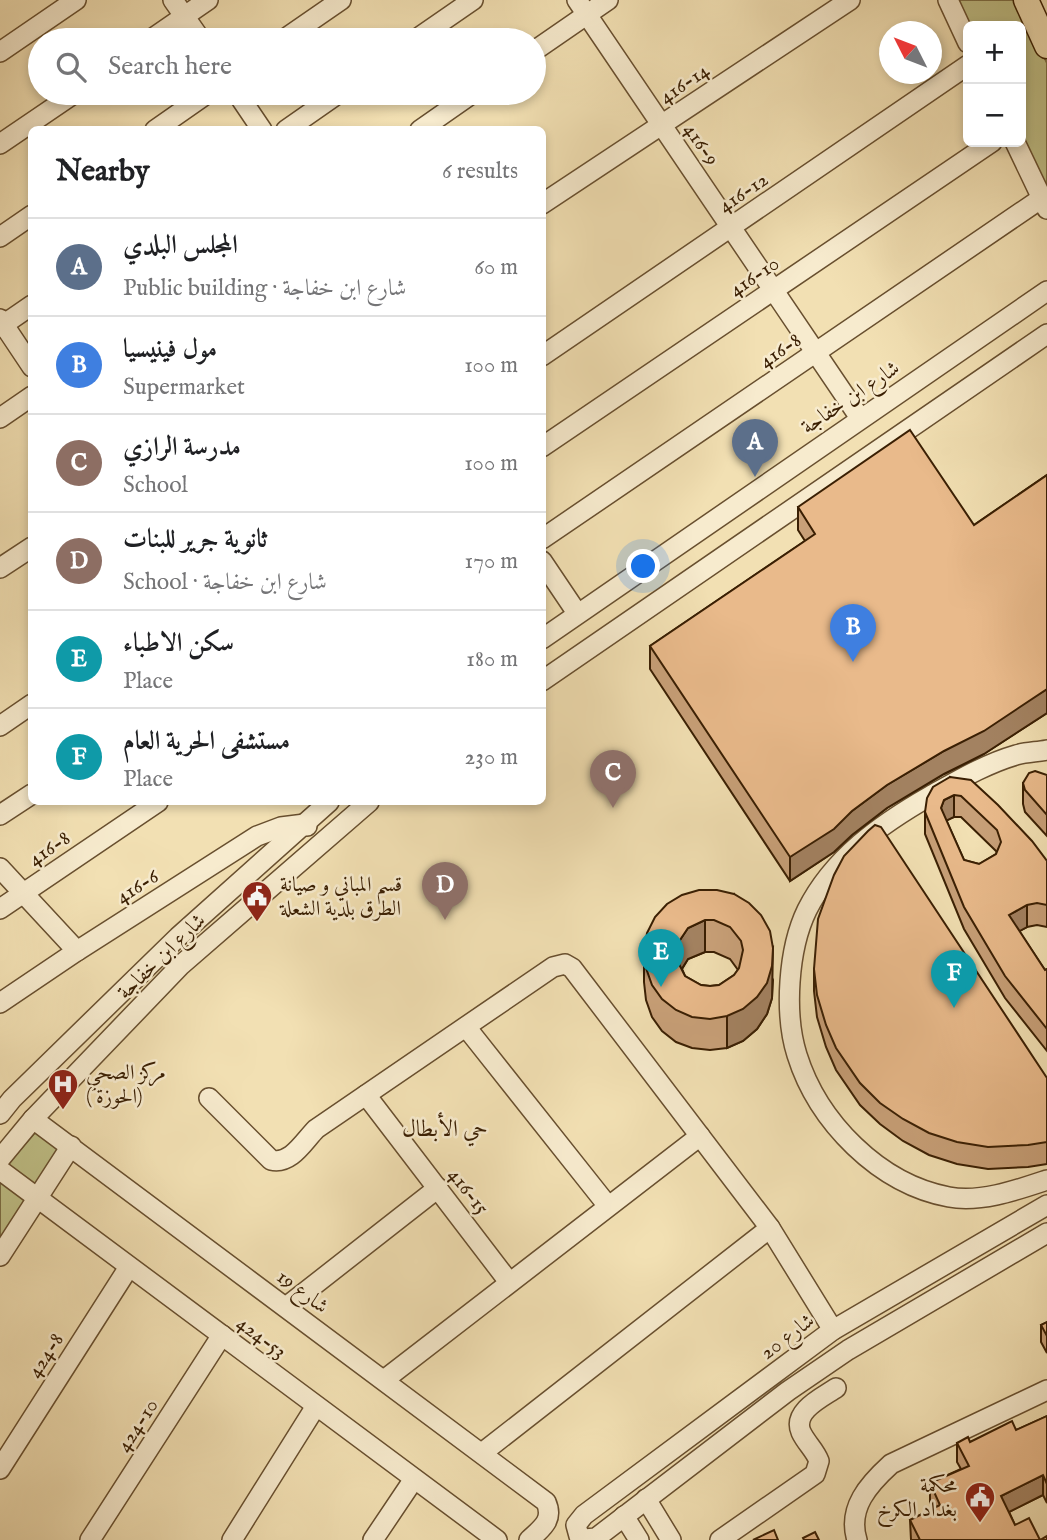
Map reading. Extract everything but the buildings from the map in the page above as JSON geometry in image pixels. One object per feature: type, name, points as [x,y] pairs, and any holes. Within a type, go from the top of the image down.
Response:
[{"type":"main road","points":[[1026,0],[1047,46]]},
{"type":"street","points":[[35,28],[76,0]]},
{"type":"street","points":[[173,0],[192,28]]},
{"type":"street","points":[[168,28],[208,0]]},
{"type":"street","points":[[300,28],[341,0]]},
{"type":"street","points":[[432,28],[473,0]]},
{"type":"street","points":[[546,40],[582,7],[608,0]]},
{"type":"street","name":"416-14","points":[[546,201],[850,0]]},
{"type":"street","points":[[948,0],[963,32]]},
{"type":"street","name":"416-9","points":[[582,7],[860,418]]},
{"type":"street","points":[[0,52],[28,33]]},
{"type":"street","name":"416-12","points":[[546,353],[963,68]]},
{"type":"street","points":[[0,144],[57,105]]},
{"type":"street","points":[[161,126],[191,105]]},
{"type":"street","points":[[245,105],[259,126]]},
{"type":"street","points":[[292,126],[322,105]]},
{"type":"street","points":[[426,126],[456,105]]},
{"type":"street","name":"416-10","points":[[546,444],[985,147]]},
{"type":"street","points":[[1017,147],[1045,204]]},
{"type":"street","name":"416-8","points":[[546,536],[816,353],[1045,204]]},
{"type":"street","points":[[0,237],[28,218]]},
{"type":"street","name":"شارع ابن خفاجة","points":[[546,636],[1047,291]]},
{"type":"street","points":[[28,307],[1,324],[28,361]]},
{"type":"street","points":[[546,678],[1047,334]]},
{"type":"street","points":[[0,418],[28,400]]},
{"type":"street","points":[[0,568],[28,550]]},
{"type":"street","points":[[546,567],[577,613]]},
{"type":"street","points":[[0,726],[28,708]]},
{"type":"street","points":[[1047,750],[1016,755],[974,772],[904,811],[856,846],[828,876],[807,910],[797,939],[791,970],[791,1025],[797,1055],[813,1091],[835,1125],[884,1172],[914,1187],[950,1198],[1013,1192],[1047,1181]]},
{"type":"street","points":[[0,815],[28,797]]},
{"type":"street","name":"416-8","points":[[0,909],[154,805]]},
{"type":"street","name":"شارع ابن خفاجة","points":[[4,1101],[178,937],[324,805]]},
{"type":"street","name":"شارع ابن خفاجة","points":[[0,1159],[33,1119],[181,965],[365,805]]},
{"type":"street","points":[[305,824],[323,841]]},
{"type":"street","name":"416-6","points":[[0,1003],[257,836],[281,827],[305,824]]},
{"type":"street","points":[[0,868],[77,951]]},
{"type":"street","points":[[209,1098],[271,1160],[280,1162],[288,1159],[316,1129],[553,968],[565,964],[572,968],[770,1228],[833,1330]]},
{"type":"street","points":[[466,1027],[608,1206]]},
{"type":"street","name":"416-15","points":[[366,1095],[509,1282]]},
{"type":"street","name":"شارع 19","points":[[33,1119],[546,1502],[550,1512],[547,1522]]},
{"type":"street","points":[[384,1380],[700,1136]]},
{"type":"street","points":[[0,1256],[71,1146]]},
{"type":"street","name":"424-53","points":[[0,1170],[496,1540]]},
{"type":"street","points":[[286,1307],[438,1188]]},
{"type":"street","name":"شارع 20","points":[[576,1531],[576,1524],[584,1515],[833,1330],[1047,1205]]},
{"type":"street","points":[[482,1453],[770,1228]]},
{"type":"street","points":[[529,1540],[547,1522],[576,1531],[584,1539],[590,1540],[788,1391],[848,1350],[1047,1233]]},
{"type":"street","name":"424-8","points":[[0,1469],[129,1267]]},
{"type":"street","name":"424-10","points":[[90,1540],[222,1335]]},
{"type":"street","points":[[720,1540],[815,1474],[819,1461],[802,1433],[800,1422],[805,1410],[836,1388]]},
{"type":"street","points":[[855,1539],[855,1513],[861,1499],[872,1482],[891,1464],[1047,1390]]},
{"type":"street","points":[[232,1540],[316,1406]]},
{"type":"street","points":[[373,1540],[414,1479]]},
{"type":"street","points":[[646,1499],[671,1540]]},
{"type":"street","points":[[624,1516],[639,1540]]},
{"type":"green space","points":[[954,0],[1018,0],[1047,63],[1047,200],[1023,147],[1026,147],[1026,21],[965,21]]},
{"type":"green space","points":[[39,1128],[65,1148],[0,1250],[0,1172]]},
{"type":"place","name":"المجلس البلدي","points":[[755,477]]},
{"type":"place","name":"مول فينيسيا","points":[[853,662]]},
{"type":"place","name":"مدرسة الرازي","points":[[613,808]]},
{"type":"place","name":"ثانوية جرير للبنات","points":[[445,920]]},
{"type":"place","name":"قسم المباني و صيانة الطرق بلدية الشعلة","points":[[257,923]]},
{"type":"place","name":"سكن الاطباء","points":[[661,987]]},
{"type":"place","name":"مستشفى الحرية العام","points":[[954,1008]]},
{"type":"place","name":"مركز الصحي ( الحوزة)","points":[[63,1111]]},
{"type":"place","name":"محكمة بغداد الكرخ","points":[[980,1524]]},
{"type":"district","name":"حي الأبطال","points":[[445,1128]]}]
